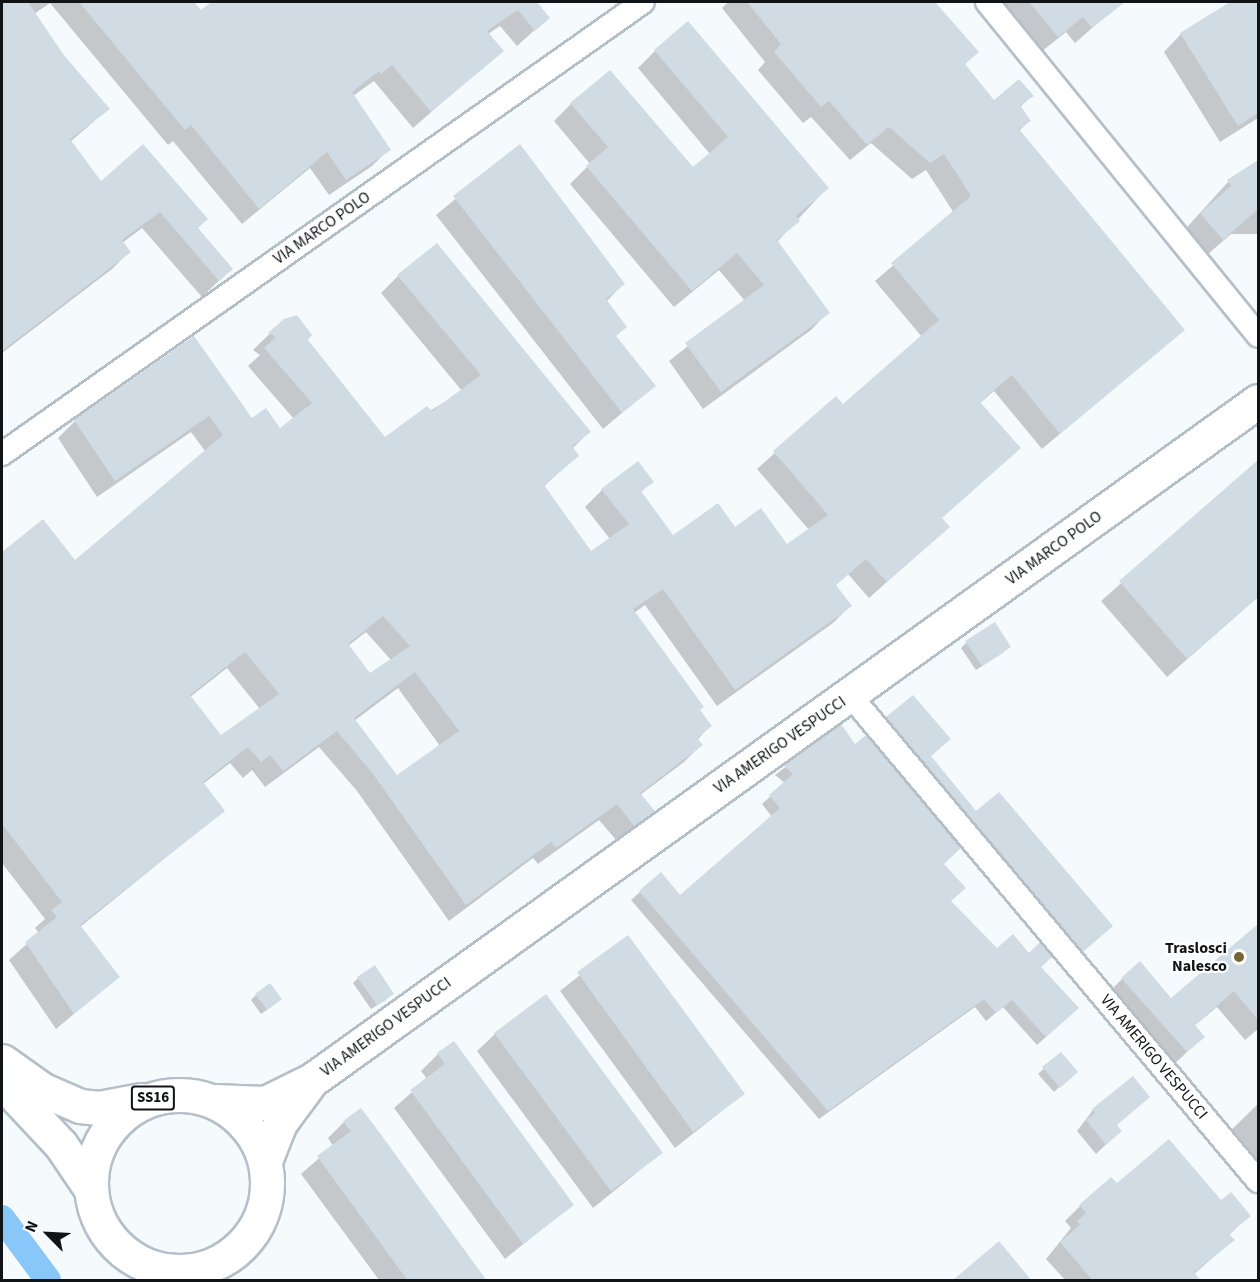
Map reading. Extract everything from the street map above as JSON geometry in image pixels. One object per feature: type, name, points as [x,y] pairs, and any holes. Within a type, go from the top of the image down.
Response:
[{"type":"main road","name":"VIA MARCO POLO","points":[[849,694],[1258,401]]},
{"type":"main road","name":"VIA AMERIGO VESPUCCI","points":[[214,1101],[265,1103],[312,1080],[849,694]]},
{"type":"main road","name":"SS16","points":[[2,1060],[43,1090],[80,1106],[99,1108],[155,1097],[184,1094],[214,1101],[237,1116],[254,1136],[265,1161],[267,1188],[261,1215],[226,1269],[205,1268],[164,1275],[131,1258],[110,1239],[96,1215],[90,1188],[94,1158],[107,1131],[128,1110],[155,1097]]},
{"type":"main road","name":"VIA AMERIGO VESPUCCI","points":[[265,1161],[280,1123],[312,1080]]},
{"type":"main road","name":"SS16","points":[[2,1082],[61,1145],[90,1188]]},
{"type":"street","name":"VIA MARCO POLO","points":[[2,454],[643,2]]},
{"type":"street","points":[[987,2],[1258,336]]},
{"type":"street","name":"VIA AMERIGO VESPUCCI","points":[[849,694],[1258,1181]]},
{"type":"building","points":[[2,2],[28,2],[63,54],[110,109],[70,139],[101,181],[143,144],[208,219],[198,228],[233,269],[219,281],[160,212],[122,240],[131,252],[2,351]]},
{"type":"building","points":[[79,2],[194,2],[201,10],[211,2],[537,2],[550,18],[535,31],[518,10],[487,31],[504,51],[431,112],[392,65],[381,74],[379,71],[352,92],[391,150],[346,180],[327,152],[259,209],[191,125],[185,130]]},
{"type":"building","points":[[747,2],[935,2],[979,52],[965,64],[994,100],[1019,79],[1034,96],[1020,105],[1031,121],[1019,129],[1185,330],[1060,434],[1012,375],[980,402],[1021,448],[942,518],[950,527],[887,582],[866,559],[836,585],[852,606],[735,690],[663,589],[633,609],[704,707],[700,710],[712,726],[697,738],[703,745],[640,793],[655,811],[634,826],[617,804],[556,848],[551,842],[466,905],[373,774],[337,731],[283,771],[270,755],[261,762],[248,747],[203,782],[225,811],[80,925],[120,977],[74,1014],[25,942],[57,917],[51,910],[62,902],[2,824],[2,552],[43,519],[75,560],[223,435],[209,416],[115,481],[74,420],[194,336],[252,418],[266,408],[280,428],[312,403],[264,348],[276,337],[268,333],[284,319],[297,315],[312,335],[308,340],[385,437],[427,406],[432,411],[481,375],[397,275],[437,243],[591,432],[572,446],[579,456],[544,485],[591,551],[629,524],[601,489],[638,461],[654,482],[641,491],[673,535],[718,503],[735,527],[761,508],[787,544],[828,515],[773,451],[836,396],[843,404],[939,320],[891,263],[971,196],[944,154],[930,163],[889,127],[867,145],[829,101],[821,107],[774,52],[781,44]],"holes":[[[383,616],[410,646],[370,673],[348,644]],[[245,652],[279,694],[221,735],[190,695]],[[415,672],[459,731],[397,775],[354,718]]]},
{"type":"building","points":[[1029,2],[1125,2],[1092,28],[1083,17],[1058,37]]},
{"type":"building","points":[[1230,2],[1258,2],[1258,113],[1238,126],[1180,33]]},
{"type":"building","points":[[688,21],[829,188],[796,216],[800,221],[777,240],[830,313],[721,392],[685,343],[764,285],[737,253],[692,291],[586,166],[608,147],[570,103],[610,70],[693,167],[728,137],[654,50]]},
{"type":"building","points":[[520,144],[625,284],[606,299],[627,327],[616,336],[656,386],[622,413],[453,196]]},
{"type":"building","points":[[1258,160],[1258,209],[1223,240],[1200,213],[1231,186],[1227,180]]},
{"type":"building","points":[[1258,460],[1258,597],[1187,659],[1119,581]]},
{"type":"building","points":[[995,622],[1011,647],[982,666],[965,641]]},
{"type":"building","points":[[913,695],[951,739],[931,756],[976,811],[999,792],[1113,926],[1083,952],[886,717]]},
{"type":"building","points":[[841,724],[855,744],[866,735],[961,848],[944,864],[966,888],[951,901],[997,948],[1013,934],[1029,953],[1040,942],[1052,957],[1041,967],[1079,1008],[1046,1037],[1012,1000],[996,1013],[984,999],[828,1111],[639,891],[661,872],[680,895],[780,808],[769,795],[793,774],[783,765]]},
{"type":"building","name":"Traslosci Nalesco","points":[[1258,924],[1258,1020],[1234,991],[1195,1025],[1205,1037],[1187,1052],[1121,978],[1140,961],[1171,998]]},
{"type":"building","points":[[628,935],[745,1094],[693,1132],[577,972]]},
{"type":"building","points":[[375,965],[394,994],[377,1005],[357,977]]},
{"type":"building","points":[[270,983],[282,999],[267,1010],[255,994]]},
{"type":"building","points":[[546,994],[663,1153],[611,1191],[494,1033]]},
{"type":"building","points":[[454,1041],[574,1205],[523,1244],[410,1090],[445,1064],[437,1053]]},
{"type":"building","points":[[1061,1052],[1078,1072],[1060,1088],[1042,1067]]},
{"type":"building","points":[[1133,1076],[1150,1097],[1117,1125],[1122,1131],[1106,1145],[1086,1120],[1095,1113],[1092,1109]]},
{"type":"building","points":[[361,1108],[487,1281],[408,1281],[330,1174],[317,1156],[351,1131],[343,1121]]},
{"type":"building","points":[[1169,1139],[1221,1200],[1231,1192],[1251,1216],[1229,1234],[1235,1240],[1194,1272],[1201,1281],[1093,1281],[1060,1242],[1080,1225],[1077,1221],[1086,1213],[1079,1205],[1111,1177],[1117,1183]]},
{"type":"building","points":[[999,1241],[1032,1281],[952,1281]]},
{"type":"waterway","points":[[2,1218],[48,1280]]},
{"type":"place","name":"Traslosci Nalesco","points":[[1239,957]]}]
